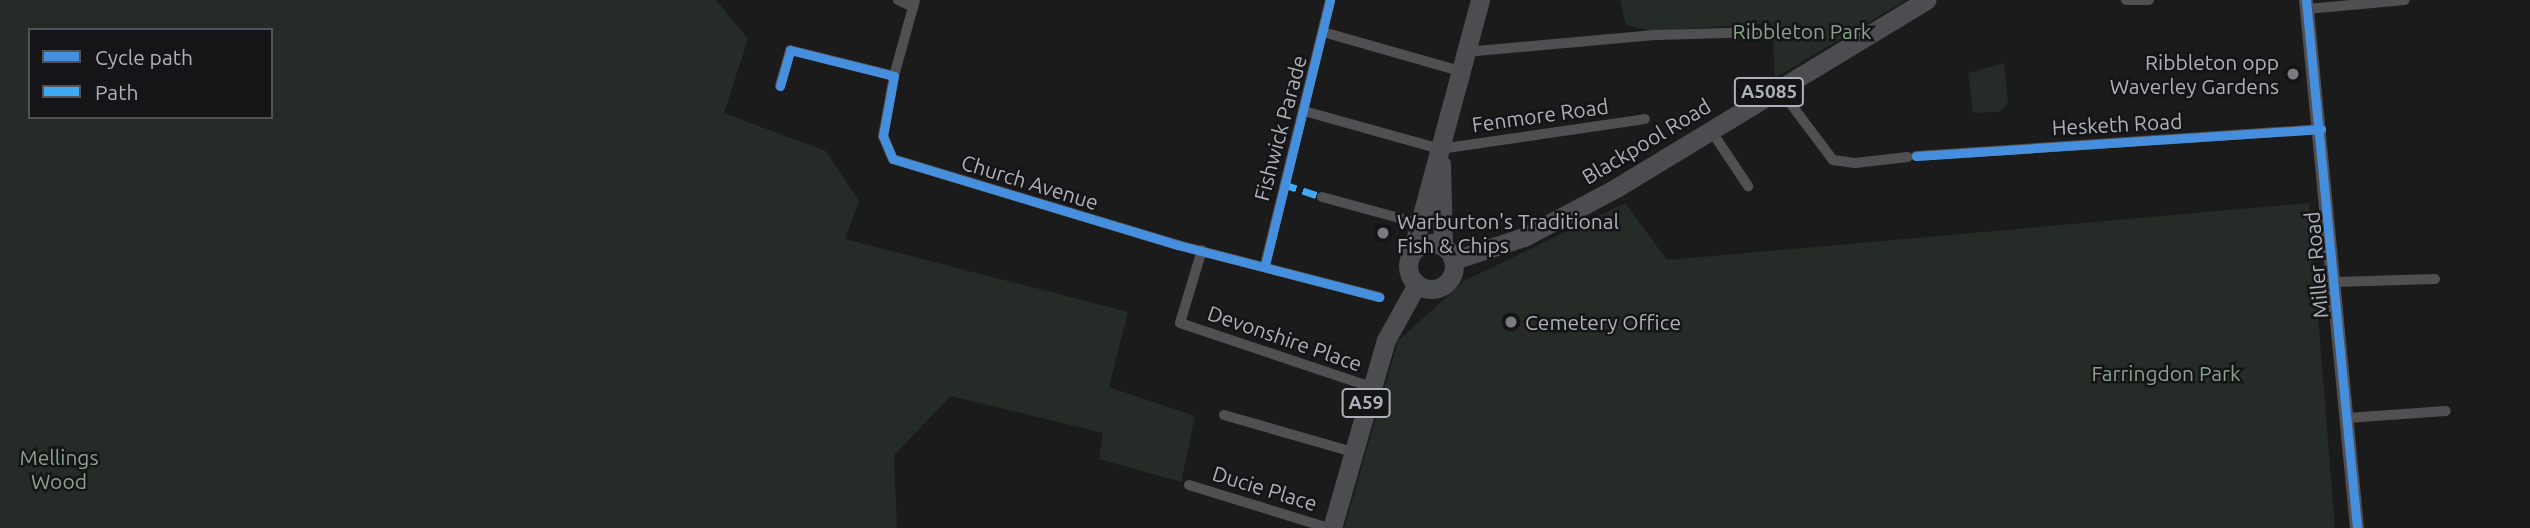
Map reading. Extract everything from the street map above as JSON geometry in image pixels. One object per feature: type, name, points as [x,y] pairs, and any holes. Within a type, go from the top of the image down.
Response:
[{"type":"highway","points":[[1440,149],[1443,249],[1452,275],[1444,285],[1430,289],[1417,284],[1408,270],[1418,223],[1480,0]]},
{"type":"highway","name":"Blackpool Road","points":[[1443,249],[1524,237],[1616,188],[1778,87],[1926,0]]},
{"type":"highway","points":[[1418,223],[1443,249]]},
{"type":"highway","points":[[1412,252],[1443,249]]},
{"type":"highway","name":"A59","points":[[1330,528],[1386,340],[1417,284]]},
{"type":"street","points":[[780,86],[790,50],[894,76],[914,3],[898,0]]},
{"type":"street","name":"Fishwick Parade","points":[[1265,265],[1331,0]]},
{"type":"street","points":[[2126,0],[2149,0]]},
{"type":"street","points":[[2306,4],[2405,0]]},
{"type":"street","name":"Miller Road","points":[[2306,4],[2321,130],[2357,528]]},
{"type":"street","points":[[1323,32],[1462,61],[1657,35],[1761,32]]},
{"type":"street","name":"Church Avenue","points":[[894,76],[883,136],[893,159],[1202,250],[1379,297]]},
{"type":"street","name":"Hesketh Road","points":[[1778,87],[1833,160],[1855,163],[2321,130]]},
{"type":"street","points":[[1304,111],[1440,149]]},
{"type":"street","name":"Fenmore Road","points":[[1440,149],[1645,119]]},
{"type":"street","points":[[1710,129],[1748,186]]},
{"type":"street","points":[[1322,197],[1418,223]]},
{"type":"street","name":"Devonshire Place","points":[[1202,250],[1180,324],[1371,387]]},
{"type":"street","points":[[2334,282],[2435,279]]},
{"type":"street","points":[[2347,418],[2446,411]]},
{"type":"street","points":[[1224,415],[1353,452]]},
{"type":"street","name":"Ducie Place","points":[[1189,485],[1330,528]]},
{"type":"green space","name":"Mellings Wood","points":[[0,0],[716,0],[748,39],[724,113],[826,151],[859,201],[845,239],[1128,312],[1109,387],[1195,416],[1181,482],[1099,459],[1103,433],[951,396],[894,455],[897,528],[0,528]]},
{"type":"green space","name":"Ribbleton Park","points":[[1620,0],[1906,0],[1775,78],[1772,23],[1652,31],[1626,25]]},
{"type":"green space","points":[[2004,63],[2008,103],[2000,112],[1973,113],[1968,73]]},
{"type":"green space","name":"Farringdon Park","points":[[1625,203],[1667,260],[2309,203],[2335,528],[1344,528],[1398,341],[1464,281]]},
{"type":"marked path","points":[[1283,184],[1322,197]]},
{"type":"cycle path","points":[[1265,265],[1330,0]]},
{"type":"cycle path","points":[[2306,0],[2357,528]]},
{"type":"cycle path","points":[[780,86],[790,50],[894,76],[883,136],[893,159],[1178,245],[1379,297]]},
{"type":"cycle path","points":[[1916,156],[2321,129]]},
{"type":"place","name":"Ribbleton opp Waverley Gardens","points":[[2293,74]]},
{"type":"place","name":"Warburton's Traditional Fish & Chips","points":[[1383,233]]},
{"type":"place","name":"Cemetery Office","points":[[1511,322]]}]
